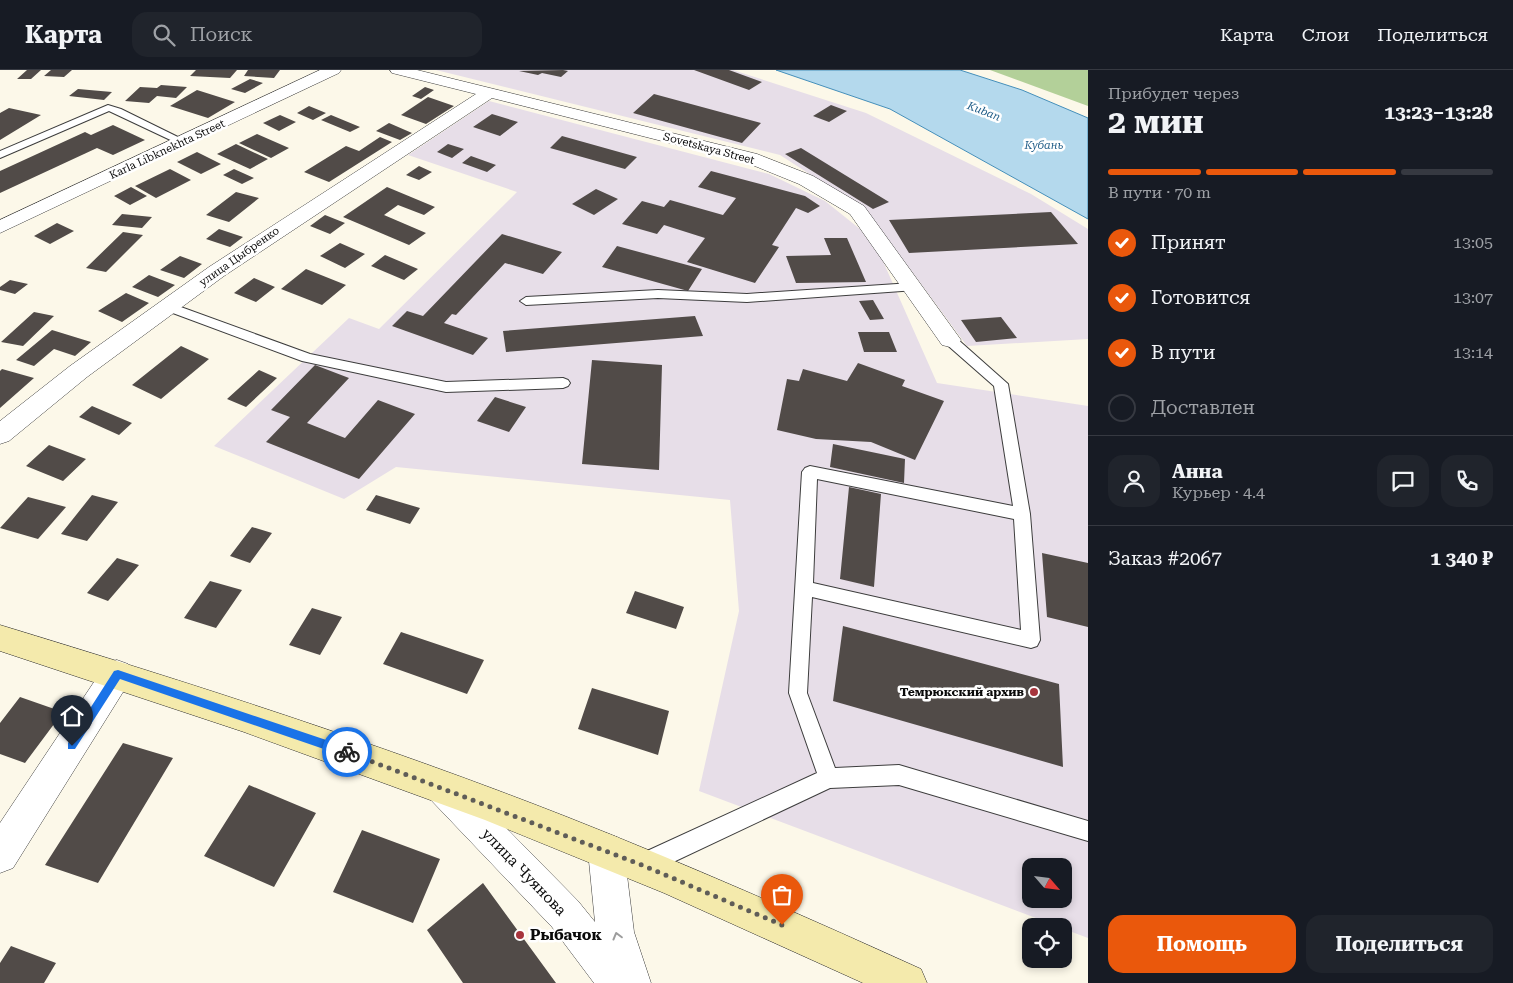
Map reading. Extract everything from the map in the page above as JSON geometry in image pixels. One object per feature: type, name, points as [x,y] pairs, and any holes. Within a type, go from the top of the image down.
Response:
[{"type":"main road","points":[[0,638],[118,674],[384,765],[642,865],[746,909],[907,983]]},
{"type":"street","name":"Karla Libknekhta Street","points":[[0,227],[334,70]]},
{"type":"street","name":"Sovetskaya Street","points":[[398,70],[751,158],[806,180],[857,210],[950,340]]},
{"type":"street","name":"улица Цыбренко","points":[[0,435],[33,406],[167,306],[276,230],[489,93]]},
{"type":"street","points":[[0,856],[118,674]]},
{"type":"street","name":"улица Чуянова","points":[[443,788],[565,914],[619,983]]},
{"type":"street","points":[[606,851],[615,932],[631,983]]},
{"type":"lane","points":[[0,155],[108,108],[183,142]]},
{"type":"lane","points":[[526,302],[658,294],[746,298],[912,287]]},
{"type":"lane","points":[[167,306],[307,358],[446,387],[562,383]]},
{"type":"lane","points":[[804,588],[1031,640],[1022,514],[1001,384],[950,340]]},
{"type":"lane","points":[[829,778],[798,693],[810,472],[1022,514]]},
{"type":"lane","points":[[642,865],[829,778],[899,775],[1088,831]]},
{"type":"shaded area","points":[[436,70],[733,70],[866,113],[1031,194],[1088,229],[1088,339],[967,346],[867,211],[780,155]]},
{"type":"shaded area","points":[[489,101],[769,174],[825,201],[860,229],[882,259],[937,383],[1088,406],[1088,938],[1072,932],[1072,918],[1036,918],[699,791],[739,611],[730,500],[396,467],[344,499],[214,446],[349,318],[379,329],[517,192],[408,155]]},
{"type":"green space","points":[[990,70],[1088,70],[1088,106]]},
{"type":"water","name":"Кубань","points":[[776,70],[960,70],[1022,90],[1088,118],[1088,219],[890,109]]},
{"type":"building","points":[[27,70],[41,70],[31,79],[17,79]]},
{"type":"building","points":[[51,70],[72,70],[64,77],[44,76]]},
{"type":"building","points":[[196,70],[237,70],[230,78],[190,76]]},
{"type":"building","points":[[248,70],[280,70],[274,78],[244,76]]},
{"type":"building","points":[[694,70],[729,70],[762,82],[749,90]]},
{"type":"building","points":[[519,71],[568,71],[561,77]]},
{"type":"building","points":[[250,79],[263,83],[245,93],[231,89]]},
{"type":"building","points":[[161,85],[187,87],[176,98],[157,96],[149,103],[125,101],[140,87],[157,88]]},
{"type":"building","points":[[425,87],[434,90],[421,99],[412,96]]},
{"type":"building","points":[[78,89],[112,92],[104,100],[69,96]]},
{"type":"building","points":[[197,90],[235,102],[208,118],[170,106]]},
{"type":"building","points":[[654,94],[761,123],[742,143],[633,113]]},
{"type":"building","points":[[428,97],[454,106],[426,124],[401,115]]},
{"type":"building","points":[[831,105],[847,111],[829,122],[813,116]]},
{"type":"building","points":[[309,106],[326,113],[313,120],[297,113]]},
{"type":"building","points":[[9,108],[41,115],[0,140],[0,113]]},
{"type":"building","points":[[492,114],[518,122],[500,136],[473,127]]},
{"type":"building","points":[[280,115],[296,122],[279,131],[263,123]]},
{"type":"building","points":[[331,115],[360,127],[350,132],[321,120]]},
{"type":"building","points":[[389,123],[412,133],[400,140],[376,131]]},
{"type":"building","points":[[113,125],[145,140],[113,155],[97,148],[0,193],[0,171],[85,132],[91,135]]},
{"type":"building","points":[[257,134],[289,148],[271,158],[239,143]]},
{"type":"building","points":[[562,136],[637,157],[625,169],[550,148]]},
{"type":"building","points":[[380,137],[392,142],[329,182],[304,172],[346,146],[359,151]]},
{"type":"building","points":[[236,144],[268,159],[250,169],[217,154]]},
{"type":"building","points":[[448,144],[464,149],[452,158],[437,152]]},
{"type":"building","points":[[801,148],[889,202],[873,209],[785,154]]},
{"type":"building","points":[[197,152],[221,164],[201,174],[177,162]]},
{"type":"building","points":[[471,156],[496,165],[487,172],[462,163]]},
{"type":"building","points":[[419,166],[432,172],[419,180],[406,175]]},
{"type":"building","points":[[170,169],[191,180],[156,198],[135,186]]},
{"type":"building","points":[[234,169],[254,178],[242,184],[223,175]]},
{"type":"building","points":[[711,171],[805,196],[820,206],[808,213],[796,208],[772,245],[779,247],[755,283],[687,262],[705,238],[664,225],[657,234],[622,224],[642,201],[664,207],[670,200],[723,215],[736,198],[698,187]]},
{"type":"building","points":[[131,187],[147,196],[130,205],[114,196]]},
{"type":"building","points":[[387,187],[435,207],[424,215],[398,205],[384,215],[426,233],[409,245],[343,217]]},
{"type":"building","points":[[596,189],[618,199],[594,215],[572,204]]},
{"type":"building","points":[[236,192],[259,198],[229,222],[206,215]]},
{"type":"building","points":[[1051,212],[1078,244],[909,253],[889,220]]},
{"type":"building","points":[[122,214],[152,217],[142,228],[112,225]]},
{"type":"building","points":[[325,215],[345,223],[330,234],[310,226]]},
{"type":"building","points":[[57,223],[74,231],[50,244],[34,236]]},
{"type":"building","points":[[219,229],[243,237],[230,247],[206,239]]},
{"type":"building","points":[[123,232],[143,235],[106,272],[86,268]]},
{"type":"building","points":[[502,234],[562,252],[543,274],[505,263],[456,315],[452,314],[444,323],[488,338],[473,355],[392,326],[407,311],[423,316]]},
{"type":"building","points":[[824,238],[847,238],[866,282],[796,283],[786,256],[831,255]]},
{"type":"building","points":[[340,243],[365,254],[345,268],[320,256]]},
{"type":"building","points":[[617,246],[702,269],[688,291],[602,267]]},
{"type":"building","points":[[385,255],[418,269],[404,280],[371,266]]},
{"type":"building","points":[[180,256],[202,264],[184,278],[160,270]]},
{"type":"building","points":[[306,269],[346,285],[322,305],[281,289]]},
{"type":"building","points":[[149,275],[175,285],[158,297],[132,287]]},
{"type":"building","points":[[254,278],[275,287],[256,302],[234,293]]},
{"type":"building","points":[[10,280],[28,284],[15,294],[0,290],[0,287]]},
{"type":"building","points":[[126,293],[149,303],[122,322],[98,311]]},
{"type":"building","points":[[873,300],[884,319],[870,320],[859,301]]},
{"type":"building","points":[[34,312],[54,316],[23,346],[1,342]]},
{"type":"building","points":[[695,316],[703,336],[506,352],[503,331]]},
{"type":"building","points":[[1001,317],[1017,338],[976,342],[961,320]]},
{"type":"building","points":[[52,330],[91,342],[75,356],[54,349],[34,366],[16,360]]},
{"type":"building","points":[[858,332],[889,332],[897,352],[864,352]]},
{"type":"building","points":[[181,346],[209,359],[161,399],[132,385]]},
{"type":"building","points":[[592,360],[662,365],[659,470],[582,464]]},
{"type":"building","points":[[858,363],[905,380],[902,386],[944,401],[915,460],[871,442],[816,439],[777,430],[787,379],[799,381],[803,369],[847,381]]},
{"type":"building","points":[[315,365],[349,378],[307,423],[345,438],[378,400],[415,414],[359,479],[266,442],[290,417],[271,410]]},
{"type":"building","points":[[2,369],[34,378],[0,408],[0,371]]},
{"type":"building","points":[[259,370],[277,378],[246,407],[227,399]]},
{"type":"building","points":[[495,397],[526,407],[509,432],[477,421]]},
{"type":"building","points":[[92,406],[132,423],[119,435],[79,417]]},
{"type":"building","points":[[833,444],[905,459],[904,483],[830,467]]},
{"type":"building","points":[[49,445],[86,459],[63,481],[26,466]]},
{"type":"building","points":[[849,487],[881,494],[874,587],[840,579]]},
{"type":"building","points":[[92,495],[118,502],[87,541],[61,534]]},
{"type":"building","points":[[376,495],[420,508],[410,524],[366,510]]},
{"type":"building","points":[[28,497],[66,507],[38,539],[0,528]]},
{"type":"building","points":[[252,527],[272,533],[250,563],[230,556]]},
{"type":"building","points":[[1042,553],[1088,563],[1088,627],[1047,617]]},
{"type":"building","points":[[117,558],[139,565],[108,601],[87,593]]},
{"type":"building","points":[[210,581],[242,590],[216,628],[184,618]]},
{"type":"building","points":[[635,591],[684,607],[676,629],[626,613]]},
{"type":"building","points":[[312,608],[342,617],[320,655],[289,645]]},
{"type":"building","points":[[843,626],[1059,684],[1063,767],[833,701]]},
{"type":"building","points":[[401,632],[484,660],[467,694],[383,664]]},
{"type":"building","points":[[592,688],[669,711],[658,755],[578,729]]},
{"type":"building","points":[[20,697],[63,712],[25,763],[0,754],[0,723]]},
{"type":"building","points":[[123,743],[173,758],[98,883],[45,865]]},
{"type":"building","points":[[249,785],[316,813],[274,887],[204,856]]},
{"type":"building","points":[[362,830],[440,859],[413,923],[333,892]]},
{"type":"building","points":[[483,883],[556,983],[463,983],[427,930]]},
{"type":"building","points":[[11,946],[56,963],[44,983],[0,983],[0,963]]},
{"type":"way so far","points":[[347,752],[642,865],[782,925]]},
{"type":"place","name":"Темрюкский архив","points":[[1034,692]]},
{"type":"place","name":"Рыбачок","points":[[520,935]]},
{"type":"route","points":[[72,746],[118,674],[347,752]]},
{"type":"water label","name":"Kuban","points":[[984,111]]}]
